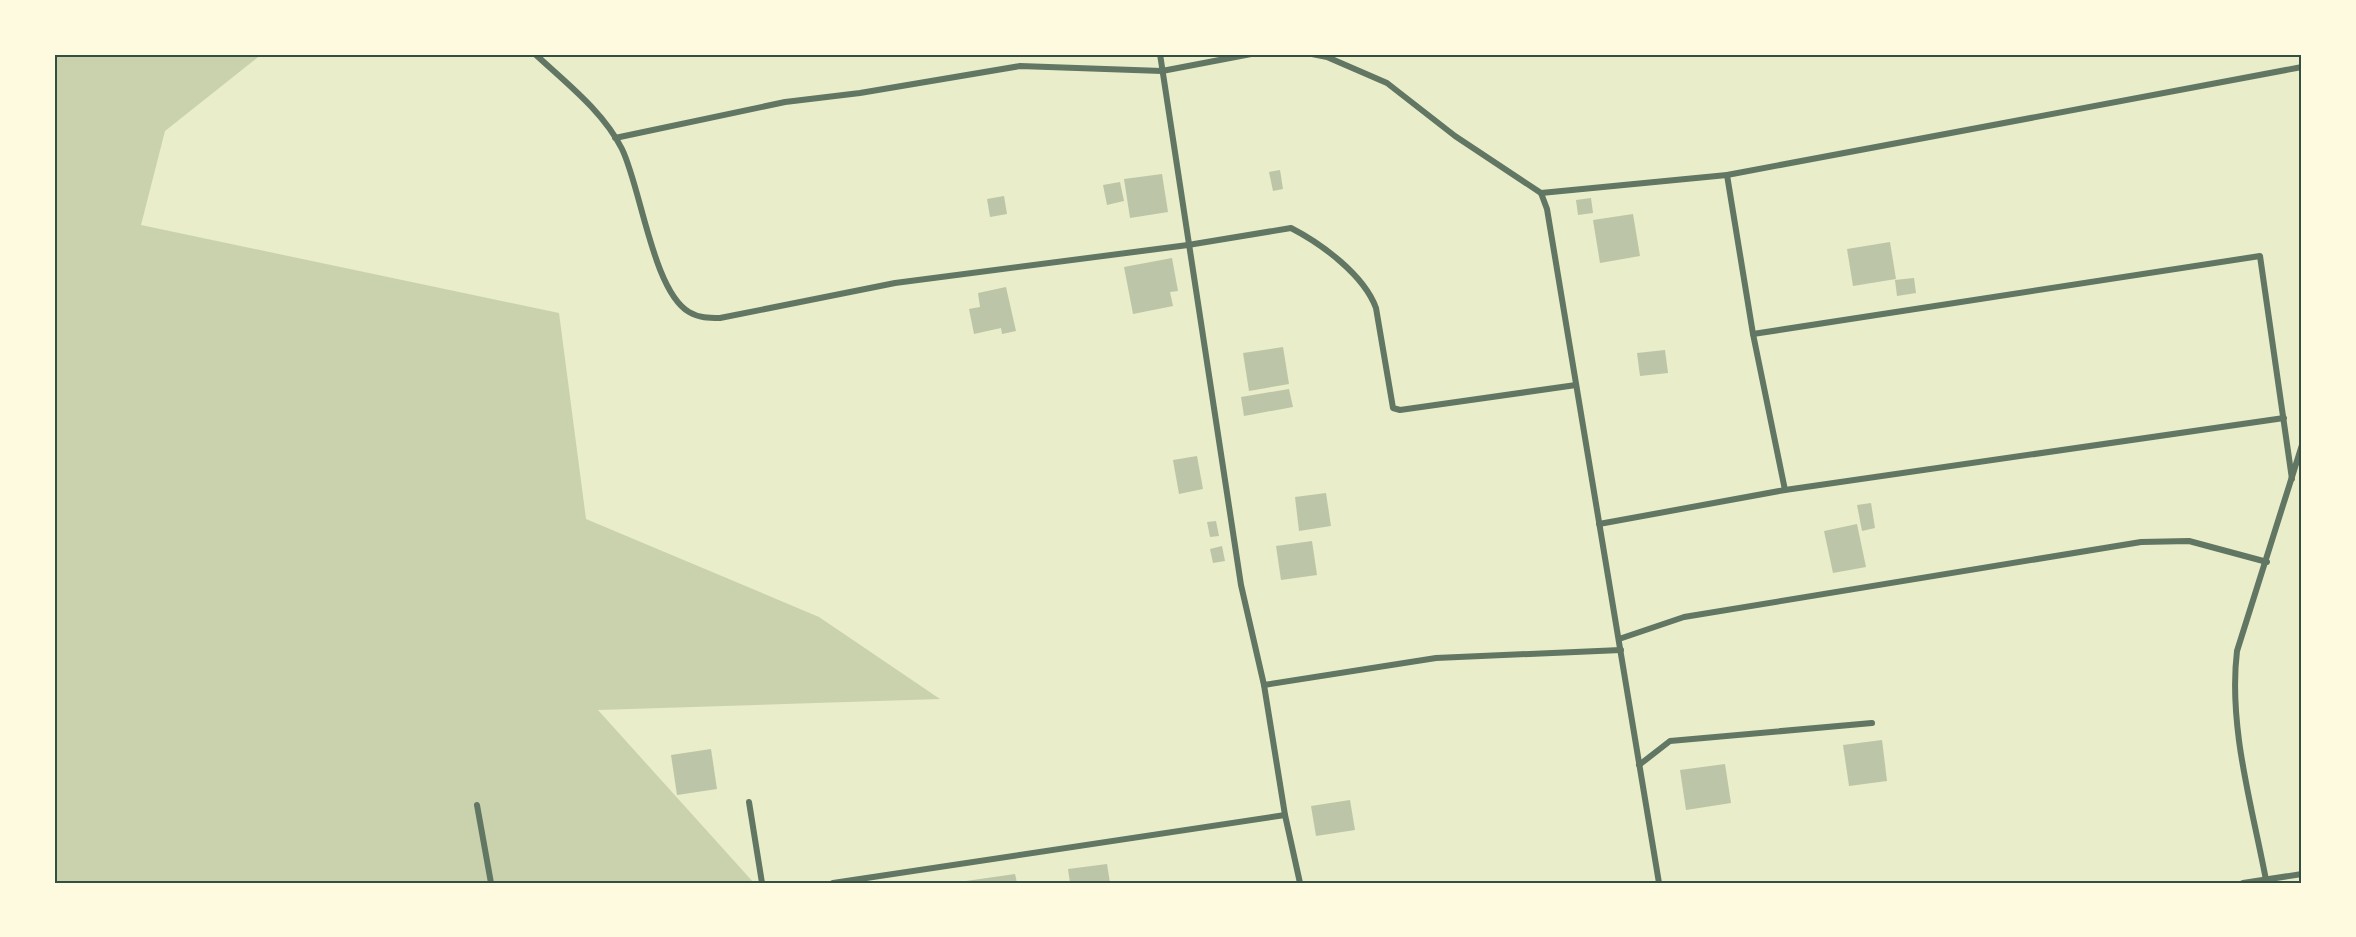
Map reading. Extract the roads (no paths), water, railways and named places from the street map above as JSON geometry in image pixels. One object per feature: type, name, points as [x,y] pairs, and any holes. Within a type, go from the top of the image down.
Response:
[{"type":"street","points":[[535,54],[576,92],[615,138],[633,180],[661,273],[673,295],[688,312],[703,318],[720,318],[895,283],[1188,245],[1291,228],[1357,276],[1371,293],[1376,308],[1393,408],[1400,411],[1576,385]]},
{"type":"street","points":[[1160,54],[1241,585],[1264,685],[1285,815],[1300,883]]},
{"type":"street","points":[[615,138],[785,102],[860,93],[1020,66],[1162,71],[1251,54]]},
{"type":"street","points":[[1312,54],[1327,57],[1388,83],[1455,136],[1541,193],[1547,209],[1659,883]]},
{"type":"street","points":[[1541,193],[1727,175],[2302,67]]},
{"type":"street","points":[[1727,175],[1753,334],[1785,490]]},
{"type":"street","points":[[1753,334],[2260,256],[2292,479]]},
{"type":"street","points":[[1599,524],[1785,490],[2284,418]]},
{"type":"street","points":[[2266,880],[2240,740],[2234,680],[2237,651],[2267,562],[2302,445]]},
{"type":"street","points":[[1619,639],[1684,617],[2141,542],[2189,541],[2267,562]]},
{"type":"street","points":[[1264,685],[1436,658],[1621,650]]},
{"type":"street","points":[[1640,765],[1670,741],[1872,723]]},
{"type":"street","points":[[749,802],[762,883]]},
{"type":"street","points":[[477,805],[491,883]]},
{"type":"street","points":[[833,883],[1285,815]]},
{"type":"street","points":[[2243,883],[2302,874]]}]
